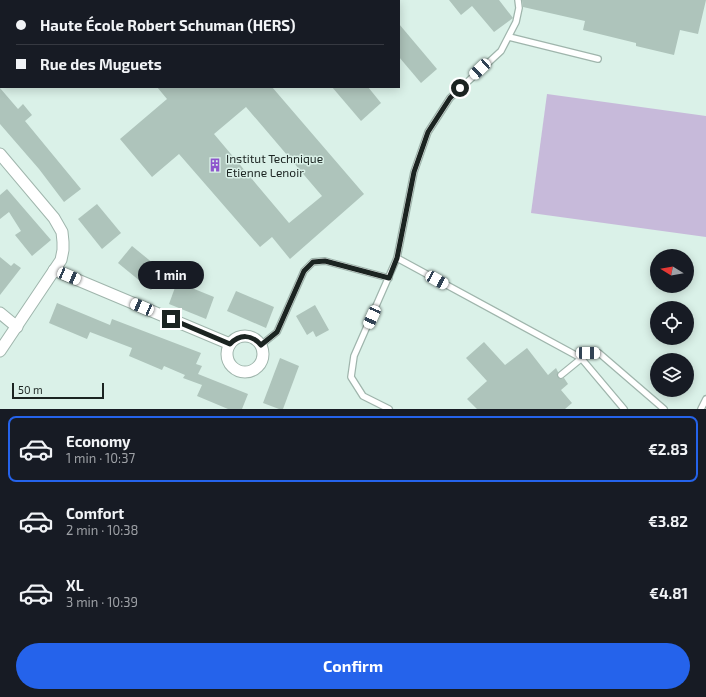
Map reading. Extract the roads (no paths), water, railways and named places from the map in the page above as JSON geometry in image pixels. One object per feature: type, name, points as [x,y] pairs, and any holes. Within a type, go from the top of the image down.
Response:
[{"type":"street","points":[[0,154],[54,218],[62,232],[64,250],[61,260],[0,351]]},
{"type":"street","points":[[54,270],[230,344]]},
{"type":"street","points":[[0,313],[17,327]]},
{"type":"street","points":[[246,336],[257,340],[261,345],[263,350],[262,362],[258,367],[248,372],[236,370],[228,361],[227,355],[230,344],[240,337],[246,336]]},
{"type":"lane","points":[[390,409],[363,396],[351,377],[354,356],[397,258],[414,172],[428,132],[450,98],[501,51],[516,22],[519,8],[518,0]]},
{"type":"lane","points":[[509,37],[598,59]]},
{"type":"lane","points":[[397,258],[581,358],[624,409]]},
{"type":"lane","points":[[261,345],[277,332],[304,271],[313,262],[325,261],[389,278]]},
{"type":"lane","points":[[561,375],[588,353],[599,353],[664,409]]},
{"type":"lane","points":[[701,409],[706,399]]},
{"type":"place","name":"Institut Technique Etienne Lenoir","points":[[215,165]]}]
